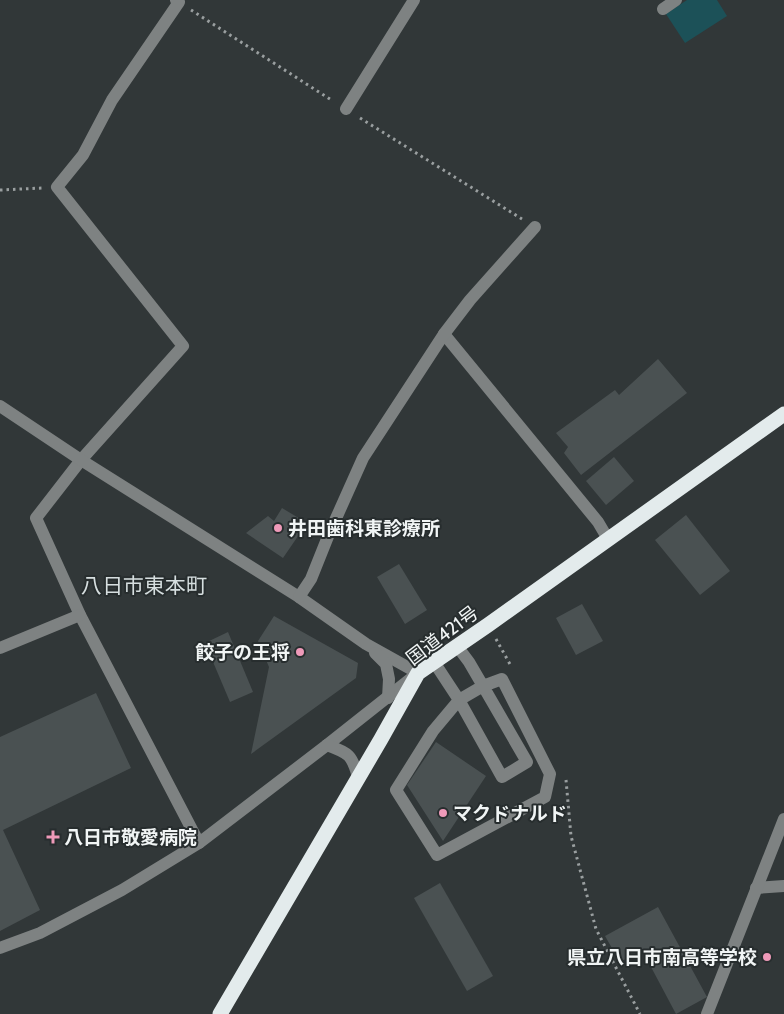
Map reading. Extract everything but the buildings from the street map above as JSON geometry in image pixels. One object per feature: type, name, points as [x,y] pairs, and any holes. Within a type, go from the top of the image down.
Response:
[{"type":"highway","name":"国道421号","points":[[220,1014],[418,673],[784,414]]},
{"type":"street","points":[[346,109],[414,0]]},
{"type":"street","points":[[663,9],[676,0]]},
{"type":"street","points":[[177,1],[112,100],[83,156],[57,187],[183,346],[81,460],[36,518],[80,615],[199,843]]},
{"type":"street","points":[[299,597],[311,579],[363,458],[444,334],[470,300],[535,227]]},
{"type":"street","points":[[444,334],[598,522],[608,539]]},
{"type":"street","points":[[0,406],[81,460],[299,597],[366,644],[418,673],[199,843],[122,890],[40,933],[0,948]]},
{"type":"street","points":[[0,648],[80,615]]},
{"type":"street","points":[[366,644],[386,664],[389,679],[388,698]]},
{"type":"street","points":[[434,662],[459,700],[502,777],[527,762],[469,662],[457,646]]},
{"type":"street","points":[[502,679],[550,774],[545,797],[437,854],[396,790],[433,731],[459,700],[483,686],[502,679]]},
{"type":"street","points":[[327,745],[342,751],[353,759],[358,777]]},
{"type":"street","points":[[707,1014],[784,819]]},
{"type":"street","points":[[756,888],[784,886]]},
{"type":"path","points":[[177,1],[535,227]]},
{"type":"path","points":[[0,190],[57,187]]},
{"type":"path","points":[[488,625],[514,671]]},
{"type":"path","points":[[562,772],[566,781],[571,836],[596,929],[640,1014]]},
{"type":"shaded area","points":[[687,0],[717,0],[727,16],[685,43],[666,14]]},
{"type":"place","name":"井田歯科東診療所","points":[[278,528]]},
{"type":"place","name":"餃子の王将","points":[[300,652]]},
{"type":"place","name":"マクドナルド","points":[[443,813]]},
{"type":"place","name":"八日市敬愛病院","points":[[53,837]]},
{"type":"place","name":"県立八日市南高等学校","points":[[767,957]]},
{"type":"district","name":"八日市東本町","points":[[144,586]]}]
